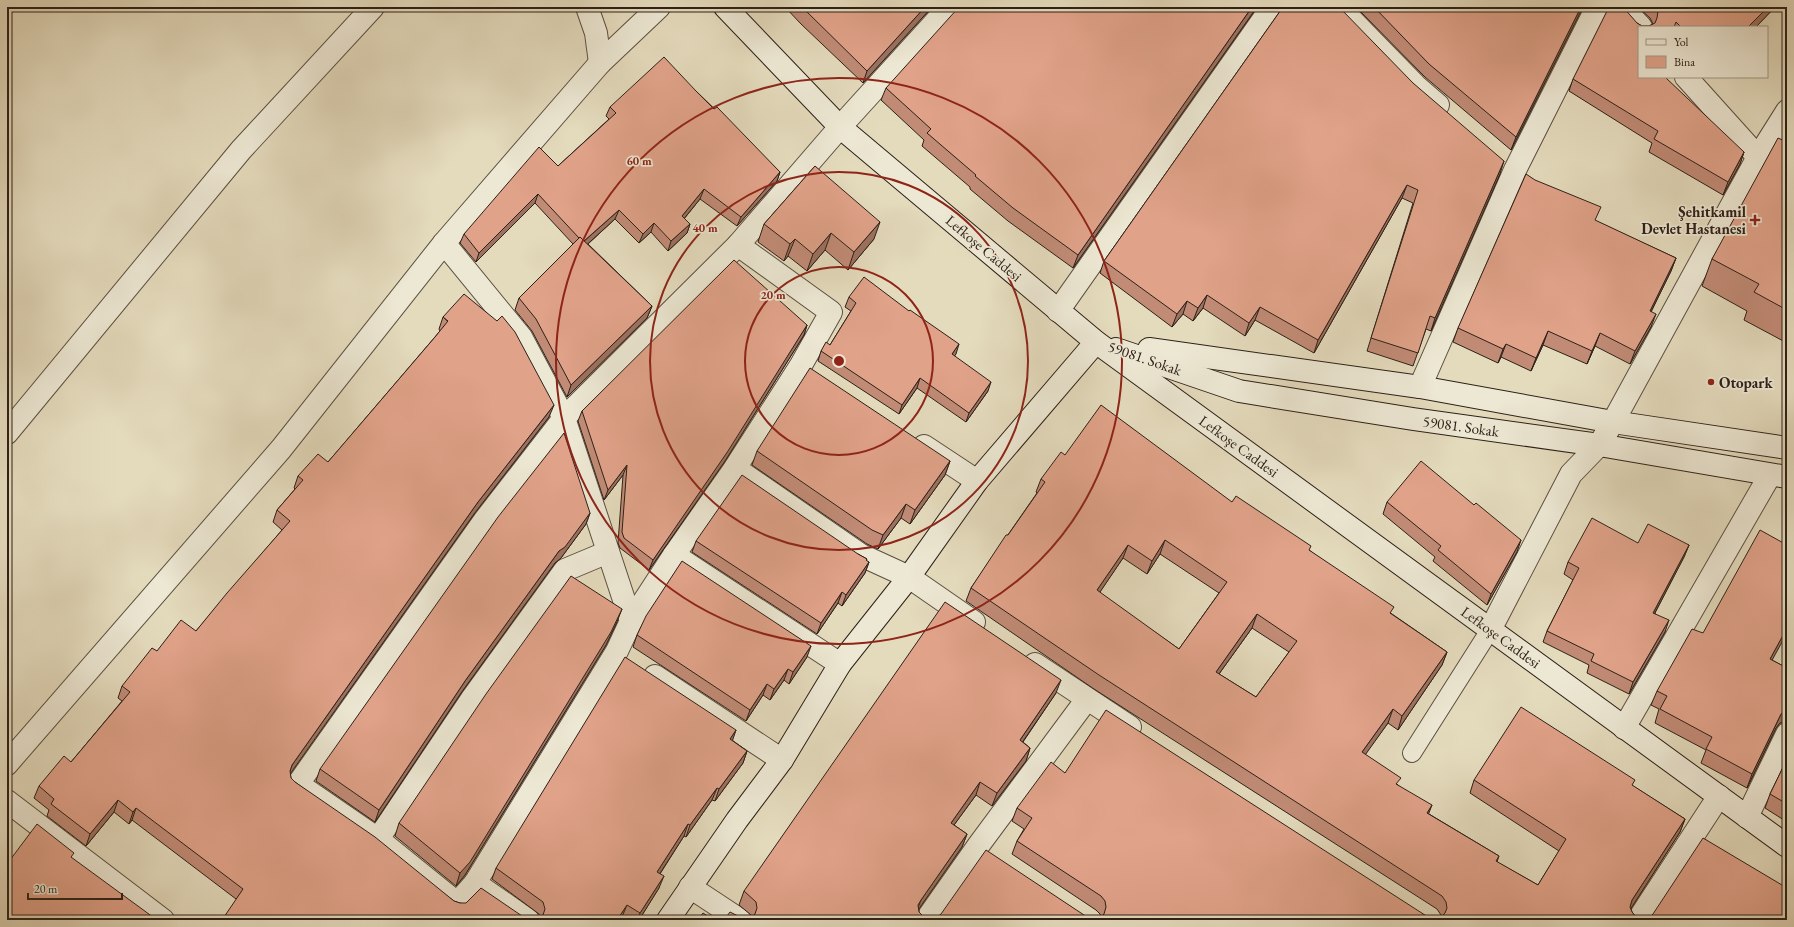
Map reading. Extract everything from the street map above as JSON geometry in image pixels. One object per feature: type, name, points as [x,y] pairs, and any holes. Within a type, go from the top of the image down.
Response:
[{"type":"street","points":[[7,433],[241,150],[373,7]]},
{"type":"street","points":[[587,7],[596,33],[600,63]]},
{"type":"street","points":[[7,764],[281,449],[444,243],[600,63],[659,7]]},
{"type":"street","name":"Lefkoşe Caddesi","points":[[725,7],[840,127],[1096,342],[1787,846]]},
{"type":"street","points":[[738,245],[831,312],[801,365],[735,468],[674,554],[631,621],[617,652],[475,883],[457,903],[378,839],[298,784],[484,521],[564,418],[738,245],[840,127],[949,7]]},
{"type":"street","points":[[1058,311],[1272,7]]},
{"type":"street","points":[[1339,7],[1416,86],[1451,116]]},
{"type":"street","points":[[1420,387],[1515,170],[1597,7]]},
{"type":"street","points":[[1622,7],[1640,26]]},
{"type":"street","points":[[1687,78],[1758,157]]},
{"type":"street","points":[[1490,630],[1571,474],[1599,446],[1758,157],[1787,111]]},
{"type":"street","points":[[1498,155],[1515,170]]},
{"type":"street","points":[[444,243],[520,337],[564,418],[631,621]]},
{"type":"street","points":[[668,920],[737,820],[782,760],[840,664],[909,577],[977,481],[1096,342]]},
{"type":"street","name":"59081. Sokak","points":[[1096,342],[1420,387],[1613,422],[1787,448]]},
{"type":"street","name":"59081. Sokak","points":[[1096,342],[1239,390],[1413,419],[1599,446],[1779,476]]},
{"type":"street","points":[[801,365],[821,378]]},
{"type":"street","points":[[906,434],[977,481]]},
{"type":"street","points":[[735,468],[861,555],[909,577],[988,631]]},
{"type":"street","points":[[1624,728],[1779,476]]},
{"type":"street","points":[[378,839],[471,700],[565,570],[608,552]]},
{"type":"street","points":[[674,554],[840,664]]},
{"type":"street","points":[[617,652],[782,760]]},
{"type":"street","points":[[1021,654],[1087,700],[1146,738]]},
{"type":"street","points":[[926,920],[978,846],[1087,700]]},
{"type":"street","points":[[1747,817],[1787,734]]},
{"type":"street","points":[[1638,920],[1719,796]]},
{"type":"street","points":[[7,801],[163,920]]},
{"type":"street","points":[[978,846],[998,859]]},
{"type":"street","points":[[475,883],[528,920]]},
{"type":"street","points":[[690,887],[740,920]]},
{"type":"lane","points":[[1412,753],[1490,630]]},
{"type":"building","points":[[802,7],[925,7],[867,71]]},
{"type":"building","points":[[959,7],[1252,7],[1078,255],[1013,208],[975,176],[976,175],[927,133],[931,129],[886,88]]},
{"type":"building","points":[[1283,7],[1339,7],[1413,83],[1504,161],[1435,318],[1430,316],[1418,353],[1371,338],[1418,190],[1407,185],[1318,340],[1260,307],[1249,323],[1207,295],[1198,308],[1187,301],[1177,314],[1104,261]]},
{"type":"building","points":[[1374,7],[1581,7],[1516,137],[1429,64]]},
{"type":"building","points":[[1609,7],[1623,7],[1637,23],[1642,26],[1638,26],[1638,78],[1666,78],[1744,152],[1728,182],[1654,139],[1658,131],[1573,79]]},
{"type":"building","points":[[1656,7],[1768,7],[1749,26],[1680,26],[1676,22],[1674,26],[1649,26],[1655,23],[1657,18],[1658,11]]},
{"type":"building","points":[[664,57],[714,109],[717,107],[780,172],[741,217],[704,189],[682,216],[690,224],[671,241],[654,223],[643,234],[619,210],[584,241],[580,237],[579,238],[538,194],[479,253],[464,234],[539,147],[558,166],[616,113],[610,107]]},
{"type":"building","points":[[1778,138],[1787,142],[1787,310],[1754,292],[1759,284],[1712,259]]},
{"type":"building","points":[[815,166],[880,222],[854,252],[831,233],[813,254],[795,239],[790,244],[764,224]]},
{"type":"building","points":[[1526,174],[1535,180],[1601,207],[1595,220],[1676,258],[1650,311],[1656,314],[1635,351],[1600,333],[1592,351],[1548,331],[1536,358],[1506,344],[1503,349],[1458,328]]},
{"type":"building","points":[[580,237],[652,306],[571,385],[536,319],[519,298]]},
{"type":"building","points":[[734,260],[807,325],[728,451],[653,560],[624,538],[622,532],[627,465],[608,490],[582,411]]},
{"type":"building","points":[[864,277],[909,311],[910,310],[959,344],[952,354],[991,382],[969,413],[920,378],[902,405],[821,351],[826,342],[830,345],[856,303],[849,297]]},
{"type":"building","points":[[464,294],[497,321],[502,316],[515,332],[554,405],[478,502],[292,765],[290,771],[291,778],[295,782],[375,837],[454,901],[466,903],[481,888],[530,920],[222,920],[243,889],[136,808],[133,812],[118,800],[90,834],[51,804],[54,799],[39,786],[64,756],[71,762],[130,692],[122,686],[152,648],[157,651],[181,620],[196,631],[290,521],[277,510],[303,480],[298,476],[318,454],[328,462],[448,321],[443,317]]},
{"type":"building","points":[[810,368],[950,461],[915,510],[906,504],[883,535],[872,530],[757,451]]},
{"type":"building","points":[[1101,405],[1232,502],[1236,496],[1311,546],[1309,550],[1394,607],[1390,613],[1447,652],[1402,716],[1393,709],[1362,752],[1401,778],[1396,784],[1432,805],[1427,813],[1499,856],[1496,861],[1538,885],[1566,839],[1474,780],[1521,707],[1635,780],[1632,785],[1685,819],[1632,900],[1630,907],[1636,917],[1642,919],[1649,918],[1653,914],[1703,838],[1787,888],[1787,920],[724,920],[730,912],[744,919],[750,918],[755,914],[757,908],[756,902],[744,891],[945,602],[1061,680],[1020,740],[1030,748],[997,793],[980,782],[951,823],[967,834],[918,905],[919,912],[924,917],[929,919],[936,918],[941,914],[986,850],[1087,917],[1093,919],[1100,918],[1104,914],[1106,907],[1105,901],[1101,896],[1017,841],[1032,818],[1017,808],[1051,762],[1065,773],[1106,710],[1428,917],[1434,919],[1440,918],[1445,913],[1447,908],[1446,902],[1442,896],[1099,675],[971,588],[1006,535],[1008,535],[1045,482],[1041,479],[1061,452],[1065,455]],"holes":[[[1165,540],[1227,582],[1179,649],[1097,590],[1128,545],[1152,561]],[[1257,614],[1297,641],[1256,697],[1216,672]]]},
{"type":"building","points":[[564,433],[590,513],[565,547],[559,551],[465,681],[379,810],[320,769],[498,517]]},
{"type":"building","points":[[1421,461],[1474,505],[1476,503],[1521,540],[1491,594],[1438,550],[1441,546],[1387,502]]},
{"type":"building","points":[[742,475],[867,559],[866,560],[869,562],[846,595],[842,592],[821,623],[696,541]]},
{"type":"building","points":[[1592,518],[1638,543],[1648,524],[1689,545],[1653,613],[1669,620],[1633,682],[1591,661],[1594,654],[1547,631],[1579,568],[1568,562]]},
{"type":"building","points":[[1760,530],[1787,545],[1787,628],[1770,659],[1787,668],[1787,709],[1781,714],[1752,774],[1706,749],[1712,737],[1660,709],[1667,696],[1657,691],[1692,629],[1703,633]]},
{"type":"building","points":[[682,561],[811,646],[793,672],[788,669],[774,689],[767,684],[750,710],[637,635],[646,616]]},
{"type":"building","points":[[571,576],[622,609],[611,632],[470,862],[460,873],[399,823],[486,694]]},
{"type":"building","points":[[625,657],[736,730],[730,739],[747,751],[690,825],[688,824],[657,872],[664,876],[640,913],[627,905],[617,920],[534,920],[543,915],[545,909],[543,902],[496,868]]},
{"type":"building","points":[[1787,759],[1787,804],[1770,794]]},
{"type":"building","points":[[37,824],[74,853],[71,857],[157,920],[7,920],[7,864]]},
{"type":"building","points":[[703,913],[714,920],[698,920]]},
{"type":"place","name":"Şehitkamil Devlet Hastanesi","points":[[1755,220]]},
{"type":"place","name":"Otopark","points":[[1711,382]]}]
